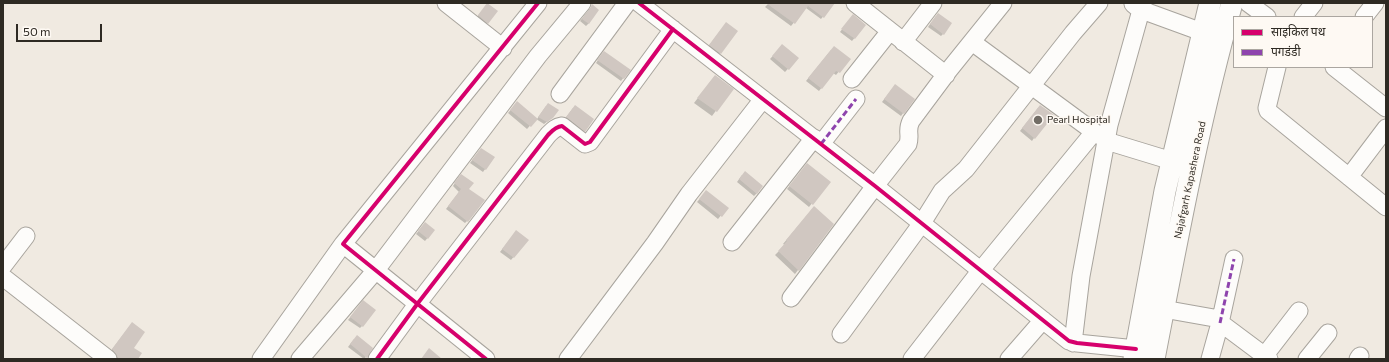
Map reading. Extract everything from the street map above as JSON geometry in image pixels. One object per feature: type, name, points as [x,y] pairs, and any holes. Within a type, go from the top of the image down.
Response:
[{"type":"main road","points":[[1135,354],[1143,305],[1172,160],[1210,3]]},
{"type":"main road","name":"Najafgarh Kapashera Road","points":[[1154,359],[1185,200],[1232,3]]},
{"type":"street","points":[[446,3],[503,48]]},
{"type":"street","points":[[300,359],[376,270],[538,56],[582,3]]},
{"type":"street","points":[[560,94],[627,3]]},
{"type":"street","points":[[639,3],[875,186],[1073,343],[1135,354]]},
{"type":"street","points":[[855,3],[946,75]]},
{"type":"street","points":[[903,42],[932,3]]},
{"type":"street","points":[[791,298],[908,144],[910,138],[908,128],[911,121],[1003,3]]},
{"type":"street","points":[[841,334],[922,223],[942,191],[966,169],[1099,3]]},
{"type":"street","points":[[1248,3],[1266,16]]},
{"type":"street","points":[[1304,16],[1314,3]]},
{"type":"street","points":[[1365,16],[1376,3]]},
{"type":"street","points":[[261,359],[344,244],[503,48],[536,4]]},
{"type":"street","points":[[912,359],[981,270],[1109,125],[1139,5],[1202,32],[1223,37]]},
{"type":"street","points":[[377,359],[418,303],[548,135],[554,129],[562,126],[585,144],[590,142],[673,29]]},
{"type":"street","points":[[852,79],[890,31]]},
{"type":"street","points":[[972,42],[1100,136],[1113,143],[1172,160]]},
{"type":"street","points":[[1277,68],[1267,108],[1268,111],[1386,207]]},
{"type":"street","points":[[1335,68],[1385,107]]},
{"type":"street","points":[[732,242],[817,141],[856,98]]},
{"type":"street","points":[[568,359],[655,243],[689,194],[763,99]]},
{"type":"street","points":[[1349,177],[1386,128]]},
{"type":"street","points":[[1073,343],[1100,136]]},
{"type":"street","points":[[3,266],[26,236]]},
{"type":"street","points":[[344,244],[418,303],[477,356]]},
{"type":"street","points":[[1210,359],[1220,323],[1234,259]]},
{"type":"street","points":[[3,277],[108,359]]},
{"type":"street","points":[[1143,305],[1214,318],[1265,358],[1299,310]]},
{"type":"street","points":[[1009,359],[1043,320]]},
{"type":"street","points":[[1307,359],[1328,333]]},
{"type":"street","points":[[1023,359],[1030,335]]},
{"type":"building","points":[[487,3],[498,11],[488,24],[478,15]]},
{"type":"building","points":[[766,3],[835,3],[824,18],[808,6],[795,24]]},
{"type":"building","points":[[592,4],[599,10],[589,24],[582,19]]},
{"type":"building","points":[[938,13],[952,23],[944,35],[930,24]]},
{"type":"building","points":[[853,14],[866,25],[855,39],[841,29]]},
{"type":"building","points":[[726,22],[738,31],[721,54],[709,45]]},
{"type":"building","points":[[782,44],[799,58],[789,70],[772,56]]},
{"type":"building","points":[[834,46],[851,59],[840,73],[836,71],[822,89],[808,78]]},
{"type":"building","points":[[604,51],[631,70],[624,79],[597,60]]},
{"type":"building","points":[[715,75],[734,89],[717,112],[697,98]]},
{"type":"building","points":[[895,84],[915,99],[904,114],[884,99]]},
{"type":"building","points":[[517,101],[538,119],[531,127],[510,110]]},
{"type":"building","points":[[548,103],[559,110],[553,118],[547,122],[538,117]]},
{"type":"building","points":[[575,105],[594,119],[585,132],[566,117]]},
{"type":"building","points":[[1040,105],[1054,115],[1035,139],[1022,128]]},
{"type":"building","points":[[481,148],[495,157],[486,170],[472,160]]},
{"type":"building","points":[[807,163],[831,182],[813,205],[789,186]]},
{"type":"building","points":[[745,171],[763,186],[757,194],[739,179]]},
{"type":"building","points":[[461,174],[474,183],[469,189],[485,200],[468,222],[448,206],[461,189],[454,183]]},
{"type":"building","points":[[706,190],[729,208],[722,217],[699,199]]},
{"type":"building","points":[[814,206],[834,224],[799,271],[778,251]]},
{"type":"building","points":[[425,222],[435,230],[428,239],[418,231]]},
{"type":"building","points":[[516,230],[529,240],[514,258],[502,249]]},
{"type":"building","points":[[363,300],[376,310],[363,327],[350,317]]},
{"type":"building","points":[[132,322],[145,332],[134,348],[142,353],[138,359],[118,359],[117,355],[112,349]]},
{"type":"building","points":[[357,335],[373,348],[367,358],[350,344]]},
{"type":"building","points":[[429,348],[442,359],[421,359]]},
{"type":"marked path","points":[[821,144],[856,99]]},
{"type":"marked path","points":[[1220,323],[1234,259]]},
{"type":"cycle path","points":[[486,359],[343,244],[538,3]]},
{"type":"cycle path","points":[[639,3],[875,186],[1069,341],[1136,349]]},
{"type":"cycle path","points":[[377,359],[418,303],[548,135],[556,128],[562,126],[585,144],[590,142],[673,29]]},
{"type":"place","name":"Pearl Hospital","points":[[1038,120]]}]
